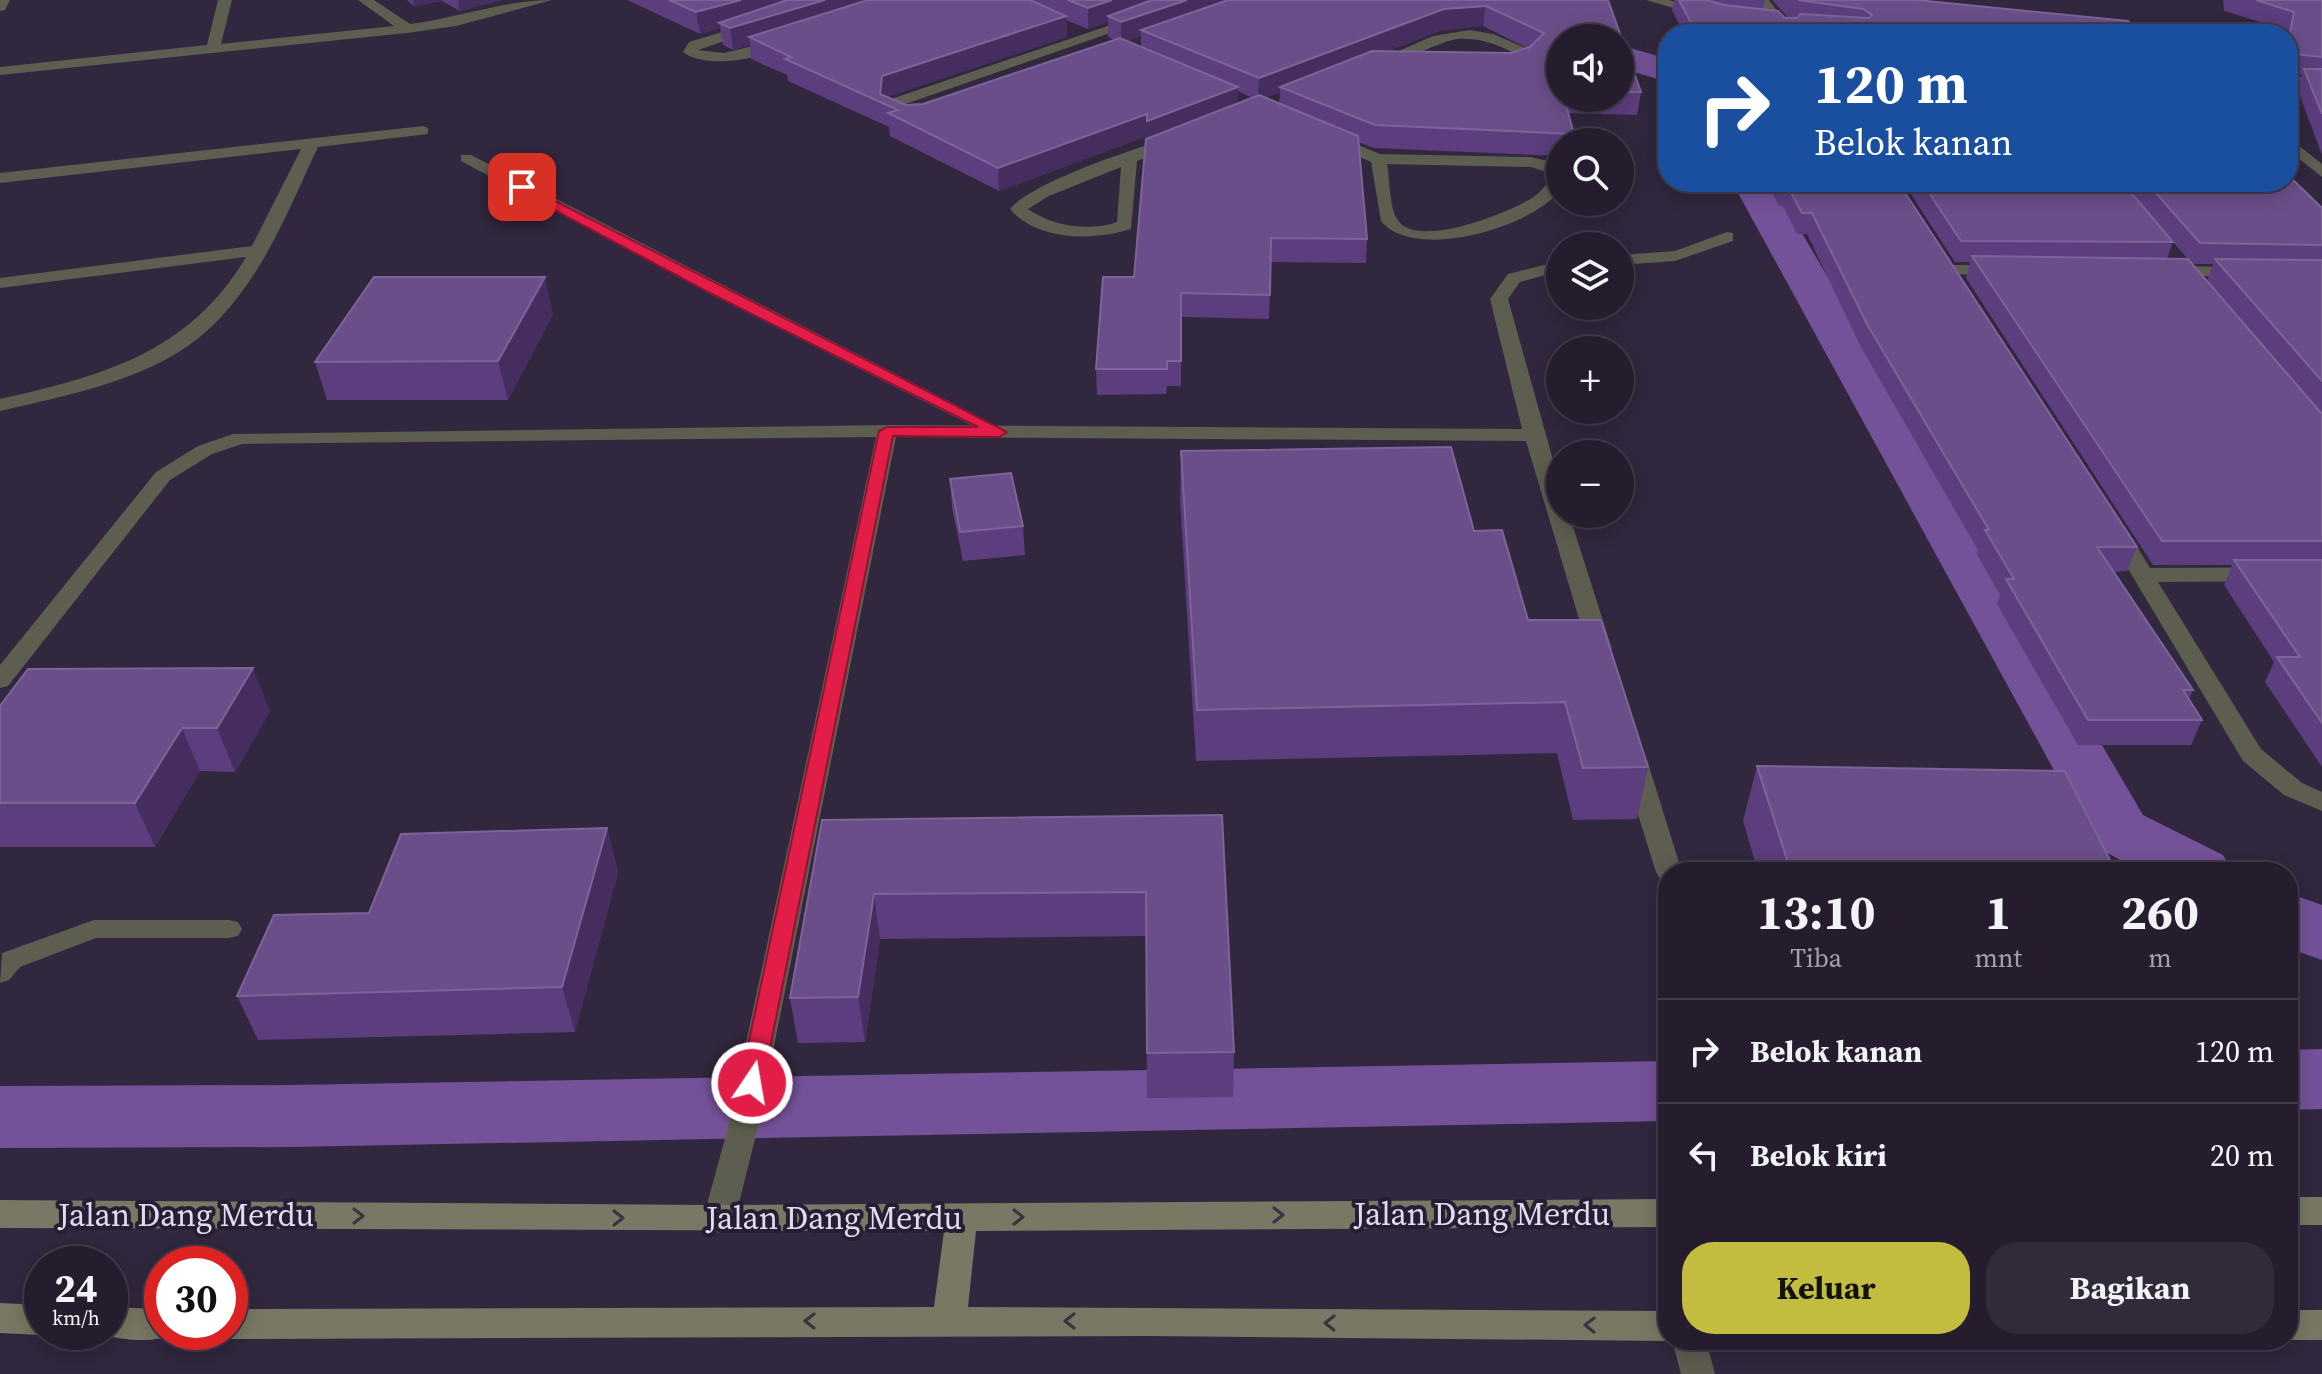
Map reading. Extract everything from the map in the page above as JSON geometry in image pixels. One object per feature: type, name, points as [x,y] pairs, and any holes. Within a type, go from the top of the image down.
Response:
[{"type":"main road","points":[[2298,1211],[2322,1211]]},
{"type":"main road","name":"Jalan Dang Merdu","points":[[0,1214],[719,1219],[1658,1213]]},
{"type":"main road","points":[[949,1321],[962,1217]]},
{"type":"main road","points":[[0,1318],[24,1319]]},
{"type":"main road","points":[[248,1324],[949,1321],[1658,1326]]},
{"type":"street","points":[[0,7],[3,0]]},
{"type":"street","points":[[213,49],[225,0]]},
{"type":"street","points":[[365,0],[407,29]]},
{"type":"street","points":[[0,71],[407,29],[456,22],[545,0]]},
{"type":"street","points":[[924,118],[909,120],[888,110],[890,104],[905,98],[1198,0]]},
{"type":"street","points":[[1653,0],[1721,16]]},
{"type":"street","points":[[1762,0],[1780,24]]},
{"type":"street","points":[[767,22],[694,45],[690,52],[713,58],[734,57],[792,39]]},
{"type":"street","points":[[1072,31],[1109,46]]},
{"type":"street","points":[[1414,67],[1363,69],[1442,37],[1482,33],[1532,56],[1523,65],[1504,68]]},
{"type":"street","points":[[2298,81],[2322,83]]},
{"type":"street","points":[[0,178],[423,131]]},
{"type":"street","points":[[1320,134],[1378,159],[1546,165]]},
{"type":"street","points":[[1129,159],[1125,225],[1112,231],[1077,232],[1025,216],[1018,209],[1035,196],[1129,159],[1188,137]]},
{"type":"street","points":[[0,405],[75,385],[172,345],[201,328],[260,250],[312,143]]},
{"type":"street","points":[[2314,158],[2322,172]]},
{"type":"street","points":[[1378,159],[1389,221],[1394,230],[1405,234],[1456,234],[1511,217],[1546,194]]},
{"type":"street","points":[[1634,260],[1660,260],[1704,251],[1727,237]]},
{"type":"street","points":[[2168,249],[2207,294]]},
{"type":"street","points":[[0,283],[260,250]]},
{"type":"street","points":[[1968,296],[1947,263],[2014,270]]},
{"type":"street","points":[[1546,270],[1514,278],[1499,299],[1534,435],[1608,677]]},
{"type":"street","points":[[2141,271],[2262,272]]},
{"type":"street","points":[[719,1219],[742,1131],[887,431]]},
{"type":"street","points":[[0,681],[163,476],[205,450],[240,438],[887,431],[1534,435]]},
{"type":"street","points":[[2102,508],[2252,755],[2293,789],[2322,802]]},
{"type":"street","points":[[2144,575],[2322,574]]},
{"type":"street","points":[[1627,737],[1666,862]]},
{"type":"street","points":[[1692,1350],[1698,1374]]},
{"type":"lane","points":[[466,158],[715,290],[999,432]]},
{"type":"lane","points":[[0,973],[11,960],[94,929],[229,929]]},
{"type":"building","points":[[669,0],[741,0],[696,12]]},
{"type":"building","points":[[787,0],[825,0],[730,28],[719,23]]},
{"type":"building","points":[[868,0],[1030,0],[1066,16],[882,76],[880,94],[906,105],[923,104],[1120,38],[1238,87],[1147,121],[1147,114],[998,168],[888,113],[898,110],[785,59],[791,57],[749,37]]},
{"type":"building","points":[[1068,0],[1112,0],[1088,8]]},
{"type":"building","points":[[1152,0],[1187,0],[1121,22],[1108,16]]},
{"type":"building","points":[[1228,0],[1608,0],[1617,24],[1546,24],[1546,112],[1568,112],[1572,128],[1546,128],[1546,133],[1375,125],[1280,87],[1372,51],[1510,53],[1530,47],[1544,33],[1486,6],[1444,9],[1259,78],[1141,30]]},
{"type":"building","points":[[1679,0],[1706,0],[1778,11],[1785,18],[1797,18],[1800,14],[1869,18],[1872,15],[1863,9],[1798,0],[1917,0],[2128,21],[2131,24],[1692,24]]},
{"type":"building","points":[[2256,0],[2322,0],[2322,57],[2298,54],[2298,24],[2292,24],[2294,12]]},
{"type":"building","points":[[2304,69],[2322,69],[2322,114]]},
{"type":"building","points":[[1634,72],[1641,92],[1634,92]]},
{"type":"building","points":[[1259,95],[1358,136],[1367,239],[1271,238],[1270,295],[1181,293],[1181,361],[1167,361],[1167,369],[1096,369],[1103,277],[1134,277],[1146,139]]},
{"type":"building","points":[[2298,185],[2322,208],[2322,245],[2200,243],[2155,192],[2298,192]]},
{"type":"building","points":[[1791,192],[1905,192],[2137,547],[2097,547],[2193,690],[2183,690],[2202,720],[2088,720],[2006,579],[2014,579],[1985,530],[1989,530],[1867,324],[1812,213],[1802,213]]},
{"type":"building","points":[[1929,192],[2130,192],[2173,242],[1961,241]]},
{"type":"building","points":[[1972,256],[2188,259],[2322,414],[2322,541],[2162,541]]},
{"type":"building","points":[[2215,259],[2322,260],[2322,381]]},
{"type":"building","points":[[374,277],[545,277],[498,361],[315,362]]},
{"type":"building","points":[[1451,447],[1474,531],[1502,530],[1528,620],[1601,620],[1648,767],[1583,768],[1565,702],[1197,710],[1181,451]]},
{"type":"building","points":[[1011,473],[1023,526],[960,532],[950,479]]},
{"type":"building","points":[[2234,560],[2322,560],[2322,723],[2277,657],[2300,657]]},
{"type":"building","points":[[253,668],[217,728],[182,728],[135,803],[0,803],[0,706],[28,669]]},
{"type":"building","points":[[1757,766],[2065,771],[2111,862],[1788,862]]},
{"type":"building","points":[[1222,815],[1234,1052],[1147,1053],[1146,892],[874,894],[858,997],[790,998],[822,820]]},
{"type":"building","points":[[607,828],[562,987],[237,996],[274,915],[369,913],[401,834]]},
{"type":"waterway","points":[[1634,60],[1658,68]]},
{"type":"waterway","points":[[1758,192],[2119,831],[2179,862]]},
{"type":"waterway","points":[[2298,923],[2322,935]]},
{"type":"waterway","points":[[2298,1080],[2322,1079]]},
{"type":"waterway","points":[[0,1117],[291,1116],[1658,1091]]},
{"type":"route","points":[[522,187],[715,290],[999,432],[887,431],[752,1083]]}]
